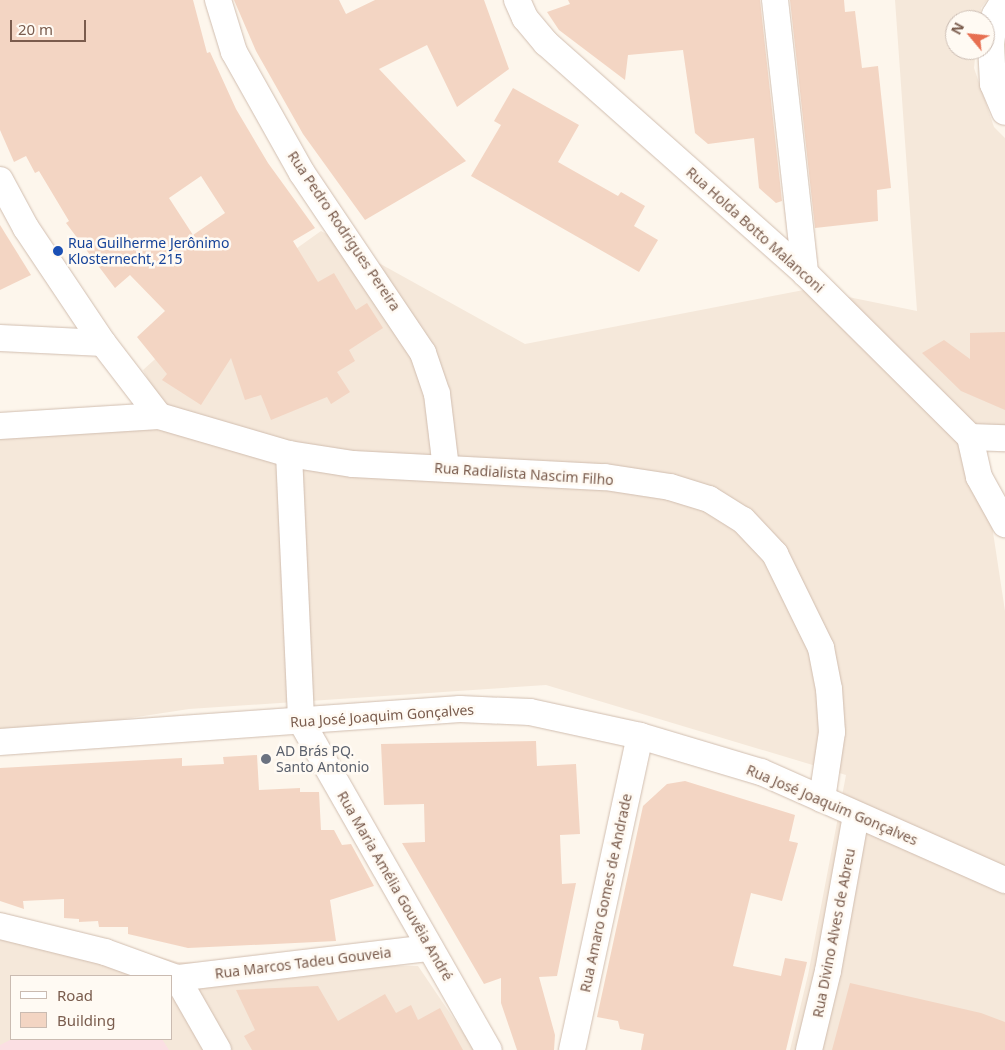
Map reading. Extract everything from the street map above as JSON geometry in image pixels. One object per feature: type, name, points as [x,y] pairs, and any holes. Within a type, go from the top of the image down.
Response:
[{"type":"street","name":"Rua Pedro Rodrigues Pereira","points":[[218,0],[234,52],[302,173],[423,353],[437,394],[446,468]]},
{"type":"street","name":"Rua Holda Botto Malanconi","points":[[517,0],[525,18],[546,43],[805,273],[970,437]]},
{"type":"street","points":[[774,0],[805,273]]},
{"type":"street","points":[[1004,0],[994,15],[990,45],[993,84],[1005,112]]},
{"type":"street","points":[[0,180],[26,228],[103,344],[159,416]]},
{"type":"street","points":[[0,338],[103,344]]},
{"type":"street","name":"Rua Radialista Nascim Filho","points":[[0,426],[159,416],[289,454],[353,464],[605,477],[670,488],[709,499],[743,520],[775,554],[821,648],[829,689],[832,732],[822,799]]},
{"type":"street","points":[[1005,438],[970,437],[979,477],[1005,524]]},
{"type":"street","points":[[289,454],[301,721]]},
{"type":"street","name":"Rua José Joaquim Gonçalves","points":[[0,742],[469,709],[530,712],[640,736],[761,772],[1005,880]]},
{"type":"street","name":"Rua Maria Amélia Gouvêia André","points":[[301,721],[489,1050]]},
{"type":"street","name":"Rua Amaro Gomes de Andrade","points":[[572,1050],[640,736]]},
{"type":"street","name":"Rua Divino Alves de Abreu","points":[[810,1050],[832,952],[856,815]]},
{"type":"street","points":[[0,926],[114,955],[169,975]]},
{"type":"street","name":"Rua Marcos Tadeu Gouveia","points":[[177,978],[429,948]]},
{"type":"street","points":[[172,976],[177,978],[218,1050]]},
{"type":"shaded area","points":[[895,0],[987,0],[981,10],[945,10],[945,60],[975,60],[974,68],[994,127],[1005,138],[1005,426],[977,427],[1005,611],[1005,1050],[790,1050],[808,975],[846,775],[546,685],[189,709],[0,738],[0,422],[166,412],[143,370],[206,313],[321,231],[525,344],[809,289],[917,311]]},
{"type":"shaded area","points":[[0,912],[178,962],[418,966],[475,1050],[0,1050]]},
{"type":"shaded area","points":[[10,1040],[163,1040],[169,1050],[0,1050],[0,1045]]},
{"type":"building","points":[[0,0],[193,0],[207,53],[210,52],[236,109],[268,163],[315,228],[293,241],[318,282],[334,273],[356,310],[367,303],[383,328],[349,350],[355,361],[337,372],[350,392],[331,404],[327,397],[271,420],[261,395],[245,400],[231,358],[201,405],[162,380],[167,374],[137,337],[165,311],[130,275],[115,288],[66,223],[69,221],[39,171],[35,173],[26,156],[14,162],[0,130]],"holes":[[[201,176],[225,213],[193,235],[169,198]]]},
{"type":"building","points":[[234,0],[339,0],[346,14],[375,0],[484,0],[509,69],[457,107],[427,45],[379,69],[466,161],[365,220],[303,134],[256,51]]},
{"type":"building","points":[[568,0],[760,0],[782,201],[776,203],[759,188],[754,138],[708,144],[695,133],[683,50],[628,55],[625,80],[559,30],[547,12],[570,4]]},
{"type":"building","points":[[790,0],[844,0],[845,12],[855,11],[862,68],[878,66],[891,188],[877,190],[878,221],[815,228]]},
{"type":"building","points":[[513,88],[579,125],[558,162],[618,196],[621,192],[645,206],[634,226],[658,240],[639,272],[471,176],[501,125],[494,121]]},
{"type":"building","points":[[0,225],[31,275],[0,290]]},
{"type":"building","points":[[1005,332],[1005,410],[961,391],[922,353],[944,340],[970,359],[970,333]]},
{"type":"building","points":[[536,741],[537,766],[576,764],[580,834],[560,835],[562,884],[576,883],[557,976],[539,977],[555,1035],[554,1050],[517,1050],[501,1003],[501,978],[484,984],[402,843],[425,842],[424,804],[384,805],[381,744]]},
{"type":"building","points":[[257,755],[259,790],[300,788],[300,792],[319,792],[321,830],[334,830],[342,845],[351,844],[374,886],[330,900],[336,941],[188,948],[128,934],[128,927],[99,927],[98,921],[79,922],[79,919],[64,918],[64,899],[23,901],[24,909],[0,901],[0,768],[182,758],[182,766],[224,764],[223,757]]},
{"type":"building","points":[[685,781],[795,815],[789,841],[798,843],[782,901],[751,893],[733,966],[781,976],[785,958],[807,962],[786,1050],[641,1050],[644,1034],[620,1029],[618,1021],[597,1017],[643,806],[667,784]]},
{"type":"building","points":[[850,983],[981,1013],[1005,1022],[1005,1050],[832,1050]]},
{"type":"building","points":[[318,986],[338,1021],[385,994],[396,1013],[411,1005],[418,1020],[440,1008],[463,1050],[252,1050],[244,1036],[255,1030],[236,990]]},
{"type":"place","name":"Rua Guilherme Jerônimo Klosternecht, 215","points":[[58,251]]},
{"type":"place","name":"AD Brás PQ. Santo Antonio","points":[[266,759]]}]
